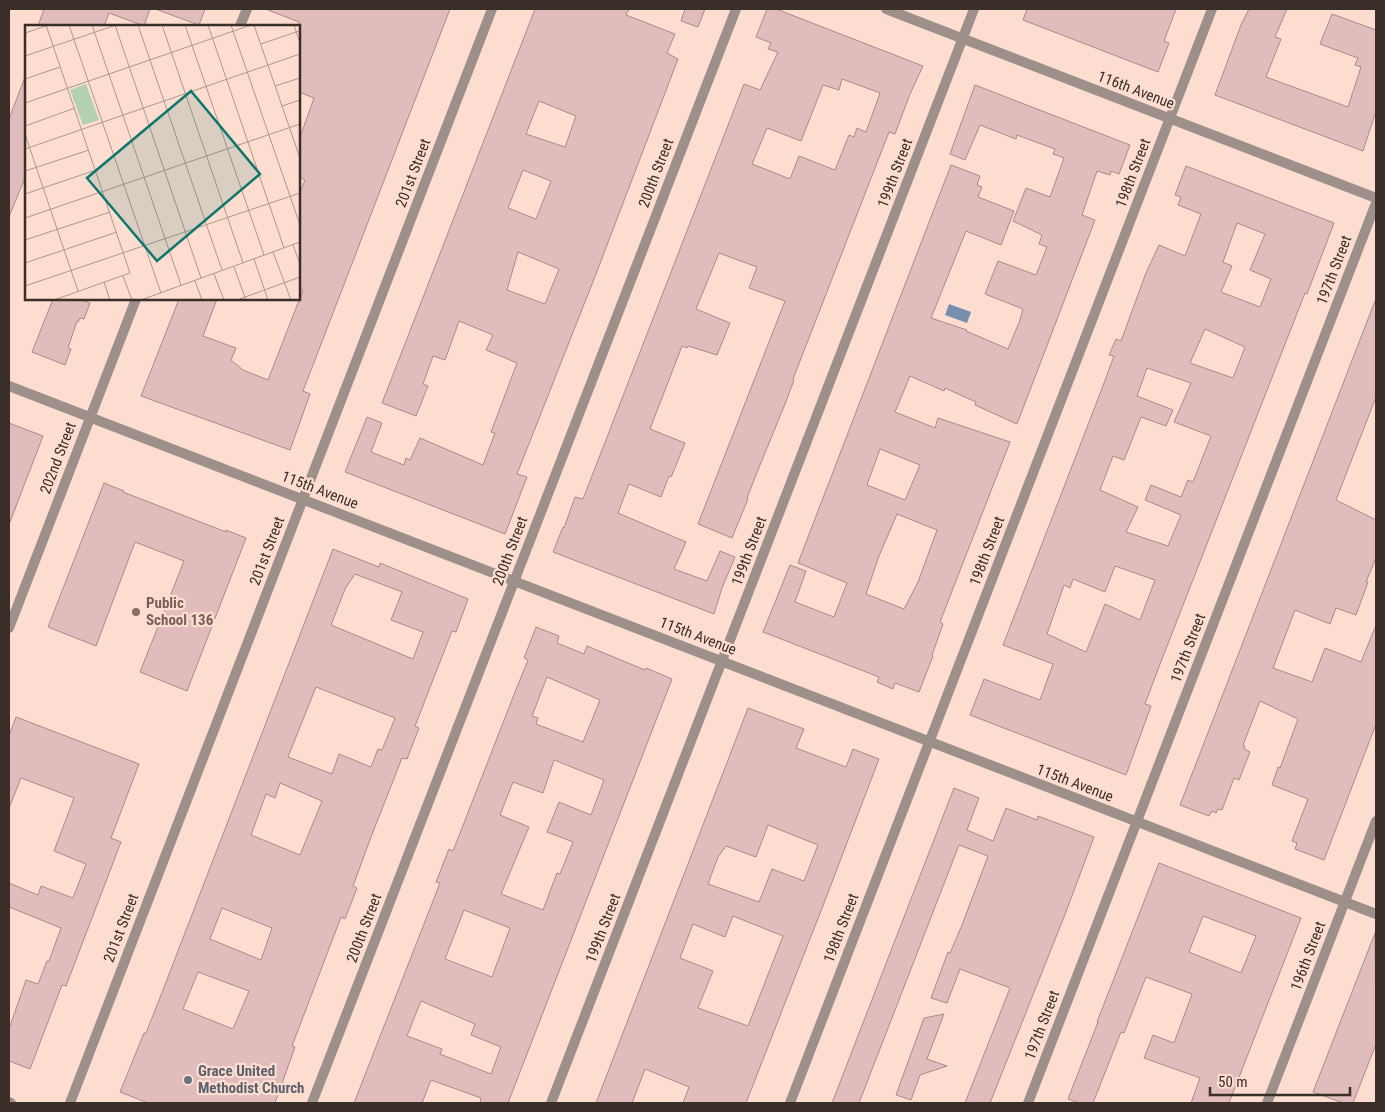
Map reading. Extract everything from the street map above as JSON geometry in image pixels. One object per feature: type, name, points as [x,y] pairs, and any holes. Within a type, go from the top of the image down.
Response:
[{"type":"street","points":[[240,25],[247,9]]},
{"type":"street","name":"201st Street","points":[[70,1103],[492,9]]},
{"type":"street","name":"200th Street","points":[[312,1103],[736,9]]},
{"type":"street","name":"116th Avenue","points":[[886,9],[1376,198]]},
{"type":"street","name":"199th Street","points":[[551,1103],[974,9]]},
{"type":"street","name":"198th Street","points":[[790,1103],[1212,9]]},
{"type":"street","name":"197th Street","points":[[1028,1103],[1376,203]]},
{"type":"street","name":"202nd Street","points":[[9,628],[136,300]]},
{"type":"street","name":"115th Avenue","points":[[9,386],[1376,914]]},
{"type":"street","name":"196th Street","points":[[1267,1103],[1376,821]]},
{"type":"water","points":[[949,304],[971,312],[967,323],[945,315]]},
{"type":"building","points":[[44,9],[150,9],[144,25],[109,13],[104,25],[38,25]]},
{"type":"building","points":[[158,9],[205,9],[199,25]]},
{"type":"building","points":[[450,9],[303,391],[310,394],[290,450],[141,396],[179,300],[217,300],[203,336],[236,348],[231,360],[243,370],[268,380],[300,300],[303,290],[300,288],[300,192],[305,180],[300,178],[300,137],[314,98],[300,92],[299,22],[268,10]]},
{"type":"building","points":[[535,9],[629,9],[626,15],[675,34],[667,53],[678,59],[517,474],[527,477],[505,534],[345,472],[367,417],[382,423],[371,452],[404,465],[406,458],[410,460],[420,438],[483,465],[495,433],[491,432],[517,363],[486,350],[493,335],[459,321],[445,360],[433,356],[423,384],[428,386],[416,416],[382,403]],"holes":[[[539,101],[576,116],[565,147],[526,134]],[[523,170],[551,181],[536,219],[508,208]],[[518,252],[559,269],[545,304],[507,290]]]},
{"type":"building","points":[[685,9],[705,9],[698,27],[681,21]]},
{"type":"building","points":[[767,9],[776,9],[923,66],[895,134],[889,132],[732,538],[698,524],[785,301],[749,288],[757,267],[719,253],[696,309],[730,323],[717,355],[682,346],[650,429],[685,443],[661,497],[629,484],[618,513],[686,542],[674,569],[707,581],[720,551],[735,557],[714,614],[553,552],[575,497],[583,499],[744,84],[760,90],[778,52],[768,49],[771,43],[756,37]],"holes":[[[842,79],[880,93],[866,132],[857,128],[854,137],[849,135],[835,170],[799,156],[790,179],[752,164],[767,128],[801,141],[823,85],[839,90]]]},
{"type":"building","points":[[1027,9],[1176,9],[1164,41],[1169,43],[1158,72],[1023,20]]},
{"type":"building","points":[[1249,9],[1287,9],[1275,37],[1281,39],[1266,77],[1348,107],[1361,67],[1355,65],[1358,58],[1320,44],[1332,14],[1376,30],[1376,111],[1363,151],[1215,95],[1241,25]]},
{"type":"building","points":[[25,77],[25,177],[9,217],[9,119]]},
{"type":"building","points":[[975,85],[1130,145],[1119,174],[1111,171],[1110,175],[1097,171],[1082,215],[1095,220],[1017,424],[975,405],[976,402],[945,388],[944,391],[910,376],[895,412],[935,428],[938,418],[1010,442],[940,622],[943,624],[919,692],[895,683],[893,689],[877,682],[879,677],[763,632],[790,565],[806,571],[795,602],[834,617],[847,583],[798,563],[951,165],[980,176],[977,185],[982,187],[978,197],[1014,211],[1001,245],[966,231],[931,318],[967,330],[1008,349],[1020,320],[1023,309],[985,294],[998,261],[1036,275],[1047,247],[1039,244],[1042,235],[1013,221],[1026,188],[1050,197],[1064,158],[1053,154],[1055,149],[1017,135],[1016,139],[980,125],[965,160],[950,154]],"holes":[[[880,449],[920,465],[905,500],[867,485]],[[897,514],[937,530],[918,582],[904,609],[866,594],[879,556]]]},
{"type":"building","points":[[1186,166],[1334,223],[1145,704],[1151,706],[1126,775],[970,715],[984,679],[1040,700],[1053,664],[1003,645],[1114,356],[1109,355],[1116,339],[1121,341],[1146,273],[1159,245],[1185,256],[1201,214],[1178,205],[1181,197],[1175,195]],"holes":[[[1237,223],[1265,234],[1250,270],[1271,279],[1260,307],[1221,292],[1232,266],[1223,262]],[[1205,329],[1245,347],[1233,378],[1190,363]],[[1147,368],[1191,383],[1174,422],[1211,436],[1193,482],[1188,480],[1181,497],[1151,485],[1145,500],[1181,515],[1168,546],[1126,532],[1138,507],[1100,490],[1113,456],[1124,460],[1141,417],[1166,426],[1173,410],[1137,396]],[[1115,566],[1155,580],[1140,620],[1105,604],[1086,652],[1047,634],[1064,585],[1070,588],[1073,579],[1105,592]]]},
{"type":"building","points":[[53,300],[81,300],[90,303],[84,319],[80,318],[77,321],[68,348],[71,349],[65,365],[32,352]]},
{"type":"building","points":[[1375,301],[1376,397],[1336,500],[1376,520],[1376,558],[1356,615],[1336,608],[1330,624],[1295,610],[1273,668],[1312,682],[1325,648],[1361,662],[1376,625],[1376,724],[1324,860],[1295,849],[1297,843],[1292,841],[1308,799],[1272,785],[1298,719],[1260,701],[1243,745],[1245,746],[1244,749],[1250,752],[1239,780],[1234,778],[1222,810],[1218,809],[1216,813],[1212,811],[1209,816],[1180,805]]},
{"type":"building","points":[[9,423],[43,436],[10,522],[9,522]]},
{"type":"building","points":[[104,483],[226,532],[226,530],[246,538],[187,691],[140,672],[184,561],[135,542],[96,646],[48,627]]},
{"type":"building","points":[[333,549],[379,567],[380,563],[468,599],[456,632],[452,631],[415,726],[419,728],[407,759],[402,758],[371,837],[353,886],[357,888],[345,919],[341,917],[292,1046],[295,1047],[275,1103],[148,1103],[120,1092],[144,1033],[146,1033]],"holes":[[[355,574],[402,592],[391,620],[423,632],[413,659],[331,625],[345,589]],[[316,687],[395,718],[382,750],[378,749],[371,767],[339,754],[332,774],[288,757]],[[280,783],[322,801],[300,855],[251,835],[266,794],[275,798]],[[222,908],[272,928],[261,960],[210,939]],[[198,972],[249,991],[233,1029],[183,1009]]]},
{"type":"building","points":[[536,627],[559,636],[557,643],[584,654],[587,646],[672,679],[508,1103],[480,1103],[481,1098],[431,1080],[422,1103],[354,1103],[440,883],[436,882],[449,849],[453,851],[528,660],[524,658]],"holes":[[[547,677],[600,700],[583,742],[536,724],[538,718],[532,716]],[[554,760],[604,780],[591,815],[559,802],[547,832],[573,842],[560,874],[557,873],[543,910],[501,894],[529,827],[500,815],[513,782],[543,793]],[[464,910],[510,928],[492,977],[445,959]],[[421,1001],[475,1024],[471,1035],[501,1047],[491,1074],[440,1054],[442,1049],[407,1036]]]},
{"type":"building","points":[[748,708],[804,729],[796,748],[846,767],[853,749],[879,759],[746,1103],[683,1103],[689,1087],[645,1069],[632,1103],[596,1103]],"holes":[[[768,825],[818,845],[804,881],[772,869],[759,902],[708,884],[718,857],[726,846],[756,857]],[[733,916],[783,936],[748,1026],[698,1008],[713,971],[680,958],[693,924],[725,937]]]},
{"type":"building","points":[[16,717],[139,764],[111,838],[121,842],[66,986],[62,985],[30,1069],[9,1061],[9,1029],[26,980],[38,984],[61,928],[9,907],[9,883],[38,895],[41,886],[73,898],[86,864],[54,851],[74,798],[21,778],[9,808],[9,736]]},
{"type":"building","points":[[954,788],[979,798],[967,830],[993,841],[1006,808],[1037,820],[1038,816],[1094,837],[1064,917],[990,1103],[965,1103],[1010,988],[960,969],[947,1003],[931,998],[948,952],[950,953],[962,925],[988,856],[959,845],[859,1103],[832,1103]]},
{"type":"building","points":[[1159,863],[1301,918],[1229,1103],[1191,1103],[1200,1078],[1144,1058],[1153,1035],[1174,1043],[1192,994],[1146,977],[1124,1033],[1121,1032],[1093,1103],[1079,1103],[1068,1099]],"holes":[[[1203,916],[1256,936],[1241,973],[1189,952]]]},
{"type":"building","points":[[1375,933],[1376,1044],[1353,1103],[1343,1103],[1313,1092]]},
{"type":"building","points":[[944,1014],[927,1059],[947,1066],[920,1075],[911,1100],[896,1095],[924,1018]]},
{"type":"place","name":"Public School 136","points":[[136,612]]},
{"type":"place","name":"Grace United Methodist Church","points":[[188,1080]]}]
